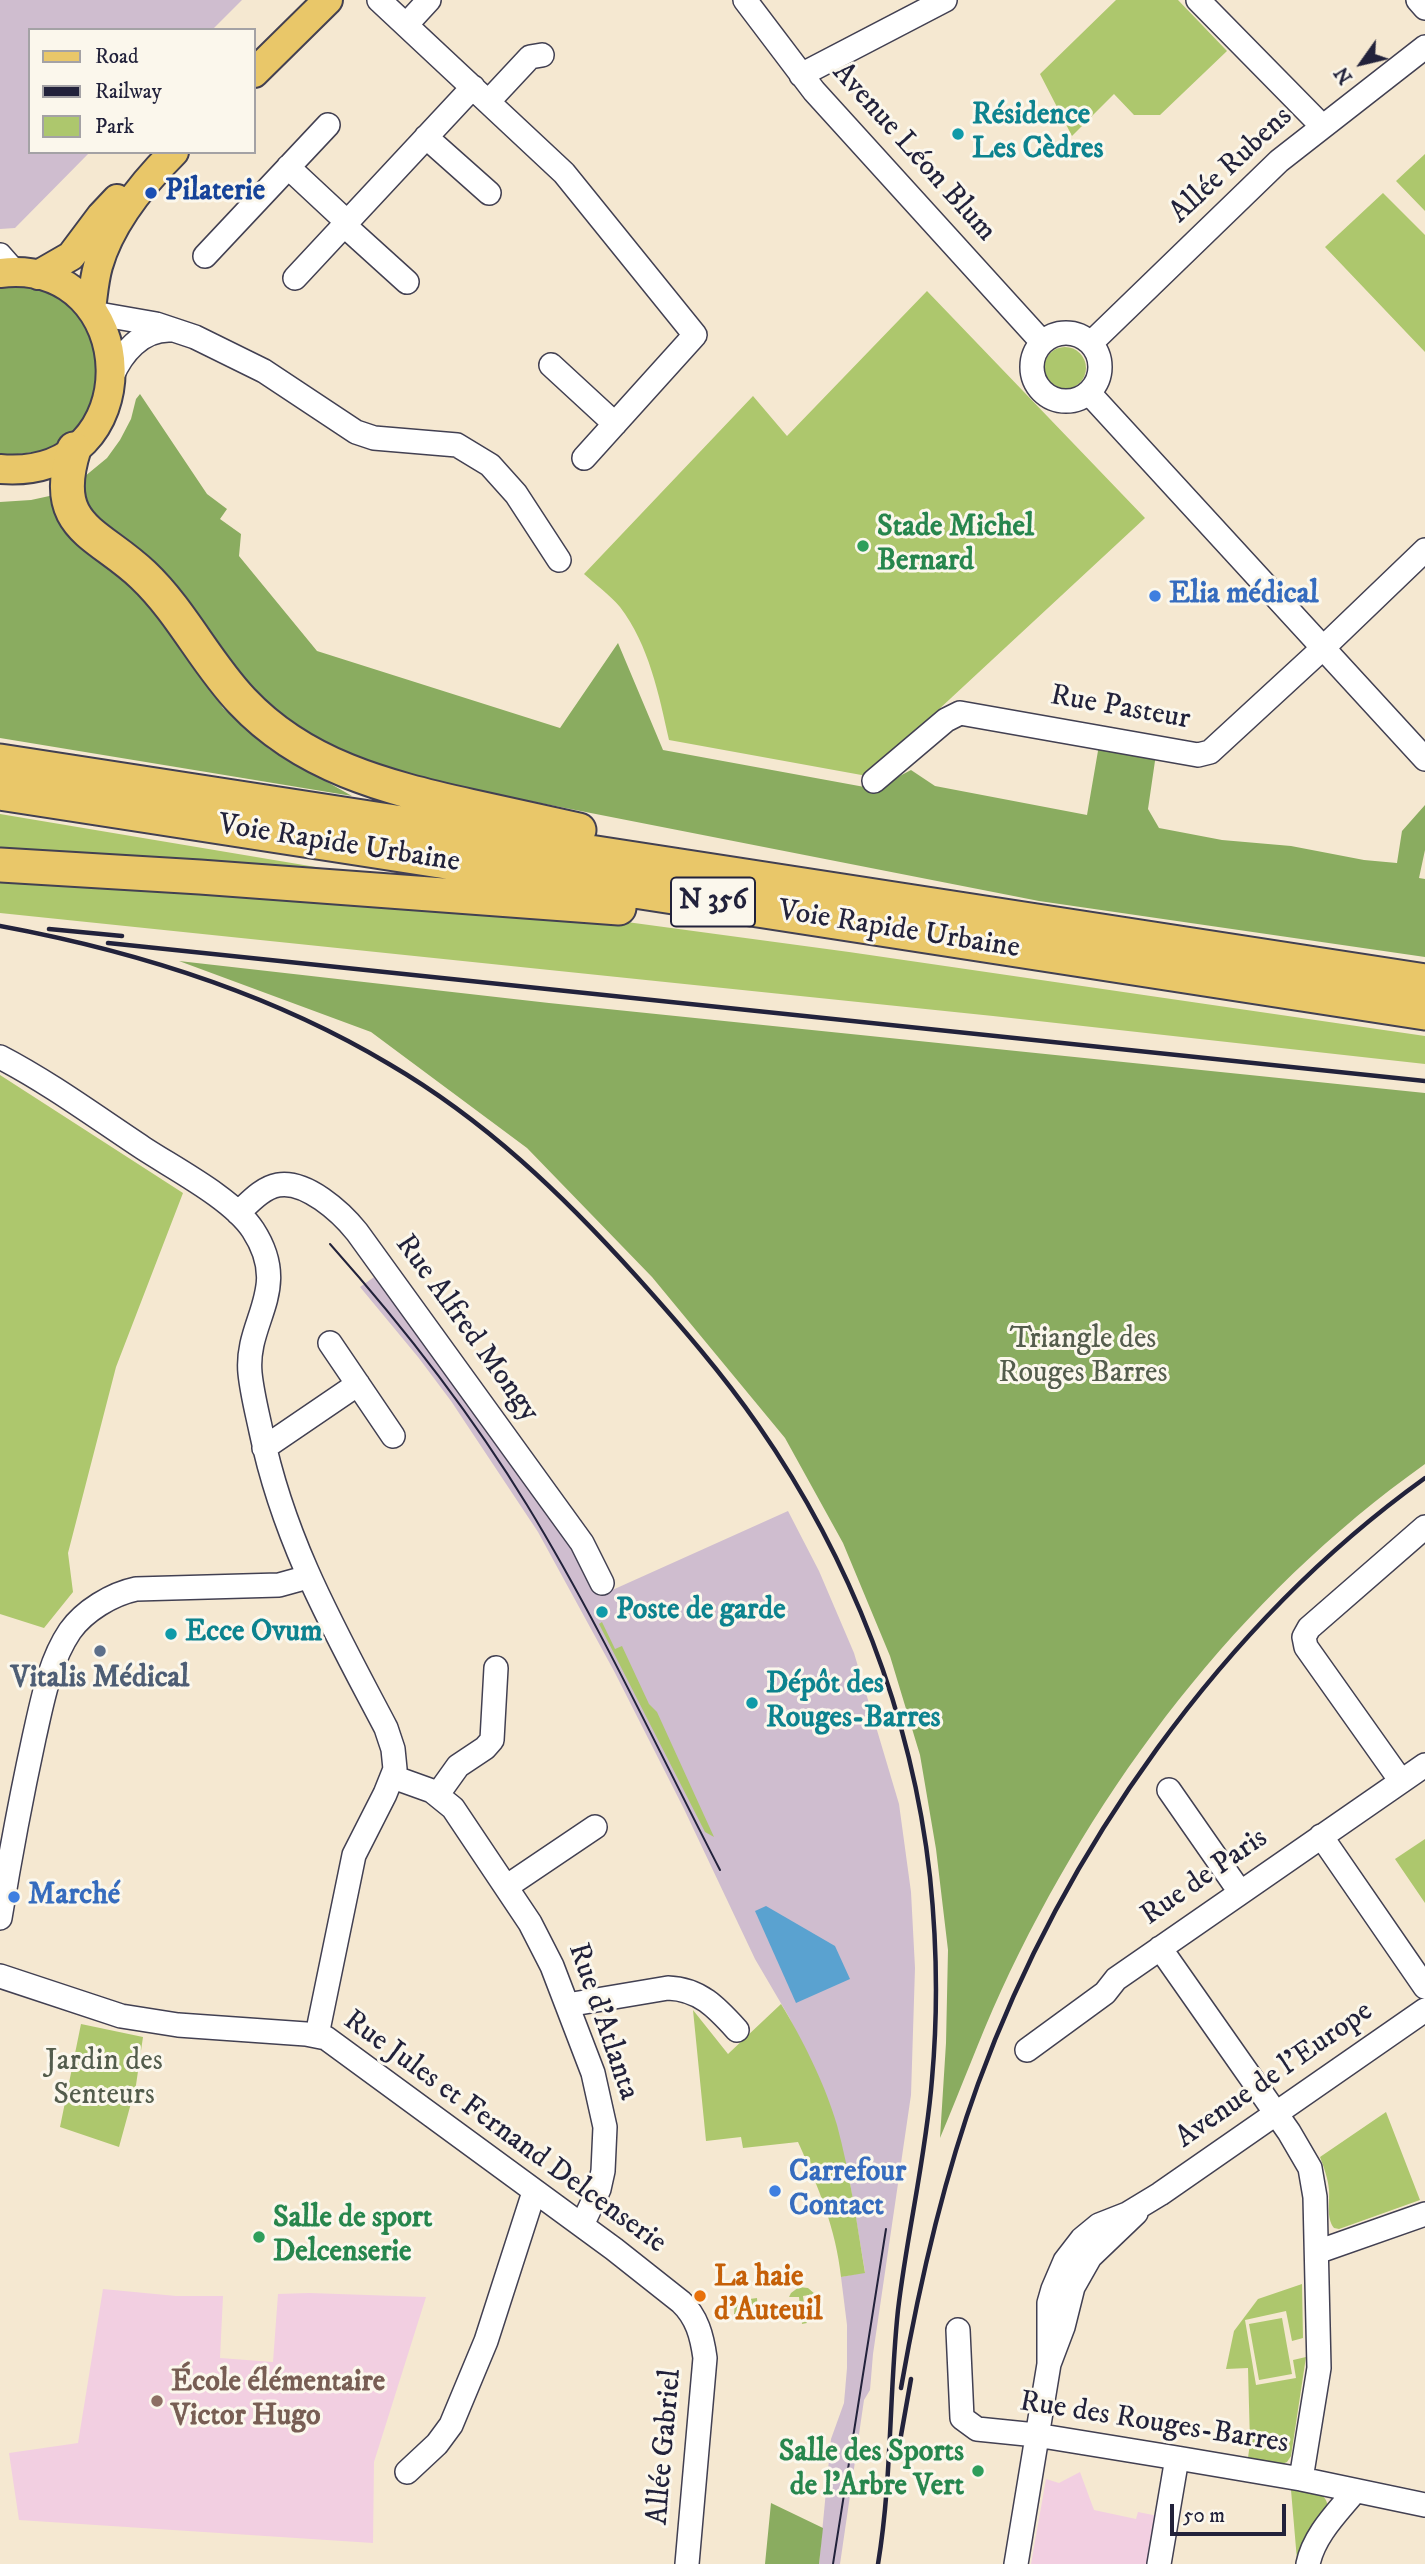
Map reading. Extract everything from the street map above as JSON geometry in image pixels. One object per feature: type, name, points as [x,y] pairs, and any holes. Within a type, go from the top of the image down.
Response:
[{"type":"highway","points":[[74,449],[68,501],[77,521],[86,531],[144,575],[249,708],[265,723],[319,760],[349,774],[407,792],[924,904]]},
{"type":"highway","name":"Voie Rapide Urbaine","points":[[0,761],[1425,981]]},
{"type":"highway","name":"Voie Rapide Urbaine","points":[[0,793],[1425,1013]]},
{"type":"highway","points":[[0,865],[481,897],[760,924],[869,926]]},
{"type":"main road","points":[[256,71],[328,0]]},
{"type":"main road","points":[[13,269],[67,260],[112,204],[164,161]]},
{"type":"main road","points":[[92,311],[102,252],[118,222],[164,161]]},
{"type":"main road","points":[[0,469],[39,467],[74,449],[93,429],[103,413],[112,376],[107,339],[92,311],[71,290],[55,281],[13,269]]},
{"type":"street","points":[[379,0],[573,183],[695,335],[584,458]]},
{"type":"street","points":[[406,25],[429,0]]},
{"type":"street","name":"Avenue Léon Blum","points":[[744,0],[801,75],[1042,342]]},
{"type":"street","points":[[801,75],[945,0]]},
{"type":"street","points":[[1198,0],[1322,127]]},
{"type":"street","points":[[1419,0],[1425,8]]},
{"type":"street","name":"Allée Rubens","points":[[1090,343],[1272,167],[1425,47]]},
{"type":"street","points":[[295,278],[426,137],[530,57],[542,55]]},
{"type":"street","points":[[205,256],[328,125]]},
{"type":"street","points":[[426,137],[489,193]]},
{"type":"street","points":[[288,167],[407,282]]},
{"type":"street","points":[[92,311],[175,330],[264,371],[356,432],[374,438],[457,445],[490,465],[516,494],[559,560]]},
{"type":"street","points":[[112,376],[127,352],[141,338],[158,331],[175,330]]},
{"type":"street","points":[[1066,333],[1080,336],[1090,343],[1098,355],[1100,368],[1097,382],[1089,393],[1078,400],[1064,402],[1041,391],[1031,366],[1034,353],[1042,342],[1053,335],[1066,333]]},
{"type":"street","points":[[551,365],[615,424]]},
{"type":"street","points":[[1089,393],[1425,759]]},
{"type":"street","name":"Rue Pasteur","points":[[874,781],[946,720],[960,713],[1205,755],[1323,648],[1425,550]]},
{"type":"street","points":[[0,1057],[205,1188],[238,1213],[258,1238],[269,1277],[268,1297],[252,1343],[250,1363],[264,1448],[280,1508],[308,1577],[391,1739],[395,1759],[393,1777],[354,1855],[317,2035]]},
{"type":"street","name":"Rue Alfred Mongy","points":[[238,1213],[263,1191],[286,1184],[315,1195],[342,1215],[582,1543],[602,1583]]},
{"type":"street","points":[[330,1343],[393,1436]]},
{"type":"street","points":[[264,1448],[358,1384]]},
{"type":"street","points":[[1401,1781],[1306,1647],[1304,1637],[1309,1628],[1425,1527]]},
{"type":"street","points":[[0,1917],[21,1798],[44,1693],[65,1639],[76,1623],[115,1596],[136,1589],[279,1585],[308,1577]]},
{"type":"street","points":[[438,1794],[458,1766],[485,1748],[492,1740],[496,1668]]},
{"type":"street","name":"Rue de Paris","points":[[1027,2050],[1105,1993],[1116,1979],[1425,1765]]},
{"type":"street","name":"Rue d'Atlanta","points":[[393,1777],[438,1794],[459,1816],[539,1938],[593,2073],[605,2127],[604,2163],[599,2189],[582,2225]]},
{"type":"street","points":[[1170,1790],[1240,1892]]},
{"type":"street","points":[[506,1887],[595,1827]]},
{"type":"street","points":[[1321,1836],[1425,1987]]},
{"type":"street","points":[[1160,1948],[1276,2113],[1310,2168],[1315,2197],[1319,2368],[1301,2479]]},
{"type":"street","name":"Rue Jules et Fernand Delcenserie","points":[[0,1976],[121,2016],[178,2025],[317,2035],[326,2038],[582,2225],[681,2302],[694,2317],[701,2336]]},
{"type":"street","points":[[567,2005],[668,1988],[683,1989],[708,2001],[737,2030]]},
{"type":"street","name":"Avenue de l'Europe","points":[[1016,2564],[1049,2364],[1063,2328],[1073,2287],[1084,2266],[1098,2249],[1160,2194],[1425,2010]]},
{"type":"street","points":[[407,2472],[437,2444],[451,2425],[486,2341],[534,2192]]},
{"type":"street","points":[[1317,2252],[1425,2214]]},
{"type":"street","name":"Rue des Rouges-Barres","points":[[958,2330],[962,2418],[977,2429],[1036,2435],[1301,2479],[1425,2505]]},
{"type":"street","name":"Allée Gabriel","points":[[687,2564],[705,2366],[701,2336]]},
{"type":"street","points":[[1158,2564],[1177,2458]]},
{"type":"street","points":[[1308,2564],[1310,2552],[1318,2538],[1355,2491]]},
{"type":"shaded area","points":[[0,0],[242,0],[214,28],[28,28],[28,154],[88,154],[15,228],[0,229]]},
{"type":"shaded area","name":"Dépôt des Rouges-Barres","points":[[377,1275],[577,1551],[599,1596],[788,1511],[819,1571],[854,1653],[899,1804],[911,1892],[915,1968],[911,2095],[870,2390],[864,2400],[840,2564],[819,2564],[831,2439],[844,2403],[847,2368],[847,2325],[841,2277],[865,2272],[850,2183],[836,2124],[821,2084],[789,2017],[755,1959],[684,1809],[614,1671],[538,1532],[451,1401],[360,1287]]},
{"type":"shaded area","points":[[103,2289],[176,2296],[223,2296],[220,2358],[273,2362],[278,2294],[426,2297],[374,2462],[373,2543],[19,2520],[9,2453],[78,2443]]},
{"type":"shaded area","points":[[1080,2472],[1094,2510],[1136,2519],[1138,2512],[1158,2516],[1151,2564],[1031,2564],[1046,2479],[1059,2483]]},
{"type":"green space","points":[[1116,0],[1178,0],[1227,51],[1160,115],[1134,115],[1114,94],[1072,136],[1040,74]]},
{"type":"green space","points":[[1425,154],[1425,211],[1396,181]]},
{"type":"green space","points":[[1383,193],[1425,235],[1425,352],[1325,247]]},
{"type":"green space","points":[[0,286],[41,289],[71,304],[101,353],[90,417],[53,450],[0,456]]},
{"type":"green space","name":"Stade Michel Bernard","points":[[927,291],[1145,518],[867,776],[669,740],[652,671],[638,637],[620,607],[584,574],[753,396],[787,436]]},
{"type":"green space","points":[[1065,347],[1080,353],[1086,368],[1080,383],[1065,389],[1050,383],[1044,368],[1050,353]]},
{"type":"green space","points":[[140,394],[207,494],[227,509],[220,519],[241,534],[239,556],[317,651],[560,728],[618,643],[663,750],[870,788],[881,786],[911,770],[935,786],[1087,815],[1099,745],[1156,754],[1148,809],[1159,828],[1222,840],[1291,846],[1364,860],[1397,863],[1402,831],[1425,805],[1425,850],[1419,878],[1425,879],[1425,957],[1039,901],[499,795],[396,771],[360,759],[317,740],[282,717],[254,693],[79,500],[84,477],[107,458],[120,440]]},
{"type":"green space","points":[[54,495],[132,578],[223,708],[269,749],[352,796],[0,738],[0,502]]},
{"type":"green space","points":[[0,814],[399,881],[0,855]]},
{"type":"green space","points":[[0,879],[612,920],[1425,1036],[1425,1064],[993,1016],[0,913]]},
{"type":"green space","name":"Triangle des Rouges Barres","points":[[179,961],[549,1003],[1425,1093],[1425,1464],[1357,1516],[1293,1573],[1234,1635],[1179,1700],[1128,1768],[1081,1840],[1039,1914],[993,2009],[940,2138],[948,1950],[936,1849],[920,1755],[890,1656],[843,1543],[785,1438],[652,1277],[527,1148],[371,1032]]},
{"type":"green space","points":[[0,1075],[183,1193],[116,1367],[68,1553],[73,1592],[44,1628],[0,1614]]},
{"type":"green space","points":[[602,1622],[615,1649],[622,1646],[649,1704],[657,1712],[714,1837],[705,1832],[599,1624]]},
{"type":"green space","points":[[1425,1839],[1425,1903],[1395,1859]]},
{"type":"green space","points":[[781,2004],[813,2063],[837,2125],[865,2273],[841,2277],[839,2259],[825,2208],[798,2142],[743,2148],[741,2137],[706,2141],[693,2010],[728,2054]]},
{"type":"green space","name":"Jardin des Senteurs","points":[[81,2024],[143,2037],[136,2085],[119,2147],[60,2127]]},
{"type":"green space","points":[[1386,2112],[1420,2200],[1339,2229],[1334,2228],[1329,2215],[1328,2181],[1320,2157]]},
{"type":"green space","points":[[1302,2284],[1303,2338],[1292,2341],[1286,2311],[1245,2320],[1256,2385],[1296,2378],[1293,2360],[1306,2357],[1291,2456],[1282,2464],[1248,2458],[1248,2368],[1226,2369],[1234,2331],[1258,2299]]},
{"type":"green space","points":[[799,2287],[808,2288],[815,2294],[803,2296],[807,2323],[802,2324],[799,2297],[789,2297]]},
{"type":"green space","points":[[757,2298],[758,2316],[771,2315],[770,2319],[739,2321],[739,2316],[734,2315],[735,2301]]},
{"type":"green space","points":[[1282,2318],[1292,2374],[1259,2380],[1249,2324]]},
{"type":"green space","points":[[1291,2490],[1320,2494],[1326,2501],[1327,2508],[1297,2560]]},
{"type":"green space","points":[[771,2503],[823,2528],[819,2564],[765,2564]]},
{"type":"water","points":[[766,1906],[835,1946],[850,1979],[796,2003],[755,1911]]},
{"type":"tram line","points":[[330,1244],[434,1370],[527,1505],[603,1640],[720,1870]]},
{"type":"tram line","points":[[833,2564],[886,2229]]},
{"type":"railway","points":[[0,926],[51,936],[151,962],[249,996],[344,1039],[389,1064],[458,1109],[521,1161],[581,1217],[669,1313],[758,1425],[822,1529],[872,1640],[909,1757],[930,1877],[934,1927],[936,2003],[932,2079],[898,2310],[886,2501],[878,2564]]},
{"type":"railway","points":[[49,929],[122,936]]},
{"type":"railway","points":[[108,943],[1425,1081]]},
{"type":"railway","points":[[901,2388],[933,2234],[953,2159],[978,2084],[1013,1997],[1055,1912],[1103,1828],[1157,1748],[1217,1672],[1281,1602],[1351,1536],[1425,1478]]},
{"type":"railway","points":[[897,2458],[911,2379]]},
{"type":"place","name":"Résidence Les Cèdres","points":[[958,134]]},
{"type":"place","name":"Pilaterie","points":[[151,193]]},
{"type":"place","name":"Stade Michel Bernard","points":[[863,546]]},
{"type":"place","name":"Elia médical","points":[[1155,596]]},
{"type":"place","name":"Poste de garde","points":[[602,1612]]},
{"type":"place","name":"Ecce Ovum","points":[[171,1634]]},
{"type":"place","name":"Vitalis Médical","points":[[100,1651]]},
{"type":"place","name":"Dépôt des Rouges-Barres","points":[[752,1703]]},
{"type":"place","name":"Marché","points":[[14,1897]]},
{"type":"place","name":"Carrefour Contact","points":[[775,2191]]},
{"type":"place","name":"Salle de sport Delcenserie","points":[[259,2237]]},
{"type":"place","name":"La haie d'Auteuil","points":[[700,2296]]},
{"type":"place","name":"École élémentaire Victor Hugo","points":[[157,2401]]},
{"type":"place","name":"Salle des Sports de l'Arbre Vert","points":[[978,2471]]}]
